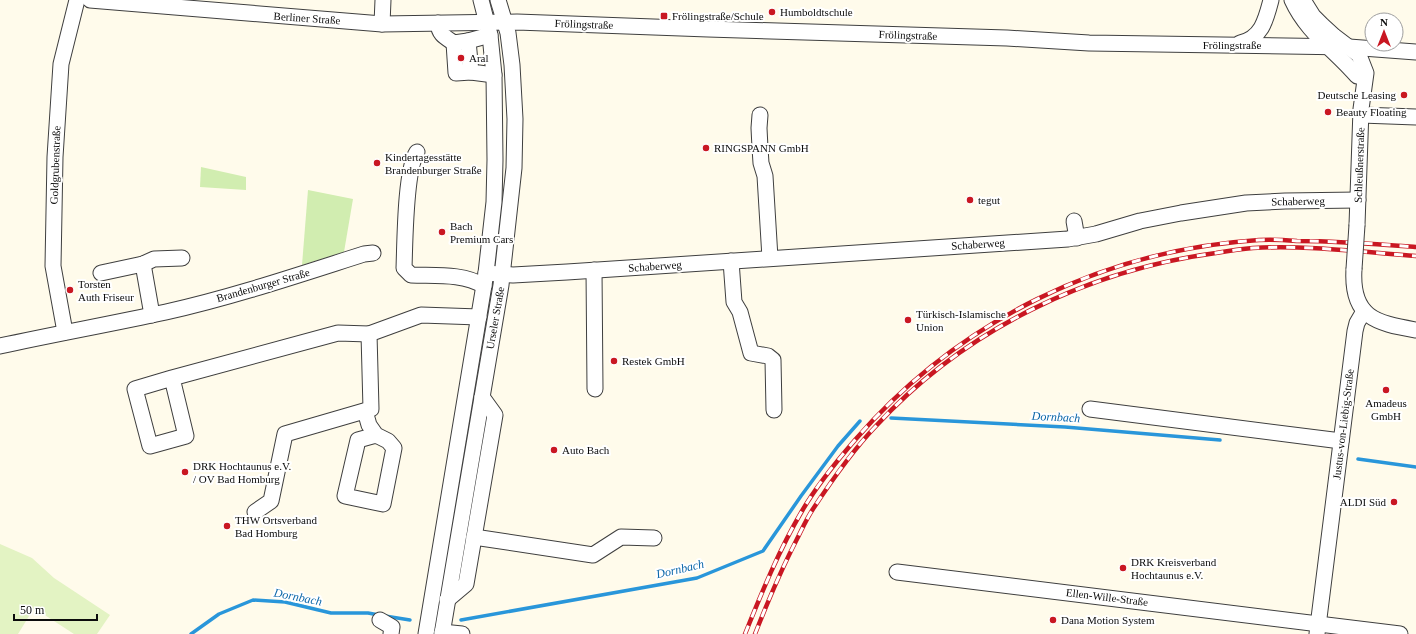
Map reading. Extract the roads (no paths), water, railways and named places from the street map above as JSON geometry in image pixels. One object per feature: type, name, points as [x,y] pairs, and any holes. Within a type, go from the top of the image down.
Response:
[{"type":"street","name":"Goldgrubenstraße","points":[[65,332],[53,266],[55,157],[62,64],[77,0]]},
{"type":"street","name":"Berliner Straße","points":[[90,0],[233,6],[382,24],[438,23],[489,29]]},
{"type":"street","points":[[382,24],[383,0]]},
{"type":"street","name":"Urseler Straße","points":[[426,634],[485,280],[494,195],[494,75],[489,29],[481,0]]},
{"type":"street","name":"Urseler Straße","points":[[442,633],[502,274],[514,168],[515,119],[512,65],[508,34],[498,0]]},
{"type":"street","points":[[1232,44],[1245,42],[1258,34],[1264,23],[1271,0]]},
{"type":"street","points":[[1292,0],[1306,25],[1347,64],[1361,74]]},
{"type":"street","points":[[1303,0],[1313,16],[1334,36],[1354,51],[1357,67],[1361,74]]},
{"type":"street","name":"Frölingstraße","points":[[489,29],[505,22],[1007,38],[1105,43],[1191,45],[1232,44],[1329,47],[1354,51],[1416,56]]},
{"type":"street","points":[[438,23],[438,30],[441,34],[461,42],[489,29]]},
{"type":"street","points":[[461,42],[456,73],[470,72],[494,75]]},
{"type":"street","name":"Frölingstraße","points":[[1381,53],[1416,52]]},
{"type":"street","points":[[1361,74],[1373,65],[1381,53]]},
{"type":"street","name":"Schleußnerstraße","points":[[1361,74],[1354,284],[1355,295],[1364,311]]},
{"type":"street","points":[[1361,110],[1416,117]]},
{"type":"street","points":[[760,115],[761,163],[764,176],[770,258]]},
{"type":"street","name":"Schaberweg","points":[[417,152],[413,158],[409,186],[404,268],[411,275],[460,277],[476,281],[485,280],[502,274],[513,275],[594,270],[1078,238],[1147,220],[1246,203],[1358,200]]},
{"type":"street","points":[[1074,221],[1078,238]]},
{"type":"street","name":"Brandenburger Straße","points":[[0,346],[152,315],[250,290],[364,254],[373,253]]},
{"type":"street","points":[[102,273],[143,264],[154,260],[182,258]]},
{"type":"street","points":[[731,261],[734,302],[740,312],[751,353],[768,356],[773,360],[774,410]]},
{"type":"street","points":[[143,264],[152,315]]},
{"type":"street","points":[[594,270],[595,389]]},
{"type":"street","points":[[1364,311],[1386,324],[1416,330]]},
{"type":"street","name":"Justus-von-Liebig-Straße","points":[[1317,629],[1355,331],[1357,323],[1364,311]]},
{"type":"street","points":[[172,378],[186,436],[150,446],[135,389],[172,378],[338,333],[369,334],[421,315],[479,317]]},
{"type":"street","points":[[255,512],[271,501],[285,434],[371,409],[369,334]]},
{"type":"street","points":[[448,600],[466,584],[495,415],[482,396]]},
{"type":"street","points":[[1090,409],[1341,441]]},
{"type":"street","points":[[365,411],[370,425],[376,435],[388,441],[394,448],[383,504],[345,496],[358,440],[376,435]]},
{"type":"street","points":[[474,537],[593,555],[621,537],[654,538]]},
{"type":"street","name":"Ellen-Wille-Straße","points":[[897,572],[1317,629],[1400,634]]},
{"type":"street","points":[[380,620],[392,627],[391,634]]},
{"type":"street","points":[[442,633],[462,634]]},
{"type":"waterway","name":"Dornbach","points":[[891,418],[1065,427],[1220,440]]},
{"type":"waterway","name":"Dornbach","points":[[461,620],[697,578],[763,551],[838,446],[860,421]]},
{"type":"waterway","name":"Dornbach","points":[[1358,459],[1416,467]]},
{"type":"waterway","name":"Dornbach","points":[[191,634],[219,614],[253,600],[285,602],[331,613],[368,613],[379,615]]},
{"type":"waterway","name":"Dornbach","points":[[385,616],[410,620]]},
{"type":"railway","points":[[745,634],[771,571],[786,541],[802,511],[834,465],[855,440],[896,398],[940,360],[987,327],[1037,299],[1090,276],[1145,259],[1201,247],[1259,240],[1342,242],[1416,247]]},
{"type":"railway","points":[[755,634],[780,574],[807,520],[827,487],[851,456],[876,426],[911,392],[948,361],[988,334],[1031,310],[1075,290],[1121,274],[1168,261],[1239,249],[1273,247],[1334,249],[1416,256]]},
{"type":"place","name":"Humboldtschule","points":[[772,12]]},
{"type":"place","name":"Frölingstraße/Schule","points":[[664,16]]},
{"type":"place","name":"Aral","points":[[461,58]]},
{"type":"place","name":"Deutsche Leasing","points":[[1404,95]]},
{"type":"place","name":"Beauty Floating","points":[[1328,112]]},
{"type":"place","name":"RINGSPANN GmbH","points":[[706,148]]},
{"type":"place","name":"Kindertagesstätte Brandenburger Straße","points":[[377,163]]},
{"type":"place","name":"tegut","points":[[970,200]]},
{"type":"place","name":"Bach Premium Cars","points":[[442,232]]},
{"type":"place","name":"Torsten Auth Friseur","points":[[70,290]]},
{"type":"place","name":"Türkisch-Islamische Union","points":[[908,320]]},
{"type":"place","name":"Restek GmbH","points":[[614,361]]},
{"type":"place","name":"Amadeus GmbH","points":[[1386,390]]},
{"type":"place","name":"Auto Bach","points":[[554,450]]},
{"type":"place","name":"DRK Hochtaunus e.V. / OV Bad Homburg","points":[[185,472]]},
{"type":"place","name":"ALDI Süd","points":[[1394,502]]},
{"type":"place","name":"THW Ortsverband Bad Homburg","points":[[227,526]]},
{"type":"place","name":"DRK Kreisverband Hochtaunus e.V.","points":[[1123,568]]},
{"type":"place","name":"Dana Motion System","points":[[1053,620]]}]
